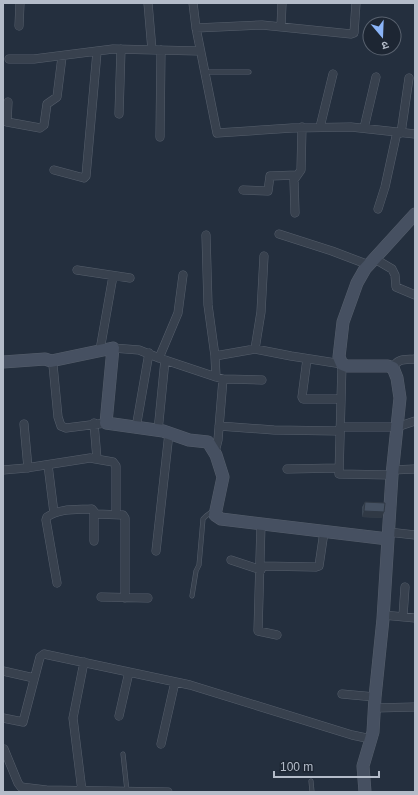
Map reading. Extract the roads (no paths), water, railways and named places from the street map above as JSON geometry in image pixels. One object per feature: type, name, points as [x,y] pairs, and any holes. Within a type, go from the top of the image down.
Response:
[{"type":"street","points":[[19,26],[20,3]]},
{"type":"street","points":[[148,3],[152,50]]},
{"type":"street","points":[[193,3],[200,51],[217,133],[320,127],[351,127],[415,134]]},
{"type":"street","points":[[281,27],[282,3]]},
{"type":"street","points":[[196,28],[262,25],[352,34],[354,33],[356,3]]},
{"type":"street","points":[[9,58],[34,59],[62,57],[113,49],[200,51]]},
{"type":"street","points":[[119,114],[121,49]]},
{"type":"street","points":[[160,137],[161,50]]},
{"type":"street","points":[[54,170],[84,178],[86,176],[97,52]]},
{"type":"street","points":[[8,102],[7,122],[42,127],[44,125],[47,104],[57,97],[62,57]]},
{"type":"street","points":[[320,127],[333,74]]},
{"type":"street","points":[[364,128],[376,77]]},
{"type":"street","points":[[378,210],[399,132],[409,78]]},
{"type":"street","points":[[295,213],[294,180],[300,170],[302,128]]},
{"type":"street","points":[[243,190],[268,191],[270,176],[297,175]]},
{"type":"street","points":[[415,214],[372,262],[357,283],[343,322],[339,357],[342,364],[339,474],[392,472],[415,469]]},
{"type":"street","points":[[279,234],[392,269],[394,272],[396,287],[415,295]]},
{"type":"street","points":[[206,235],[208,305],[219,378],[219,426],[215,452]]},
{"type":"street","points":[[255,349],[261,312],[264,256]]},
{"type":"street","points":[[77,270],[130,278]]},
{"type":"street","points":[[156,551],[163,432],[162,359],[178,313],[183,274]]},
{"type":"street","points":[[100,350],[112,276]]},
{"type":"street","points":[[97,459],[100,423],[112,348]]},
{"type":"street","points":[[3,362],[45,359],[51,361],[112,348],[133,349],[149,353],[162,359],[219,378],[262,380]]},
{"type":"street","points":[[215,356],[255,349],[347,366],[388,366],[393,368]]},
{"type":"street","points":[[136,428],[149,353]]},
{"type":"street","points":[[307,359],[303,399],[341,399]]},
{"type":"street","points":[[365,792],[363,766],[372,732],[383,615],[392,472],[400,398],[397,378],[393,368],[395,363],[398,361],[415,359]]},
{"type":"street","points":[[51,361],[58,417],[61,426],[66,428],[100,423],[163,432],[189,440],[208,442],[215,452],[223,477],[215,515],[220,519],[324,532],[388,536],[415,535]]},
{"type":"street","points":[[219,426],[274,430],[340,429],[397,427],[415,421]]},
{"type":"street","points":[[24,424],[28,468]]},
{"type":"street","points":[[3,470],[28,468],[90,458],[115,463],[116,514]]},
{"type":"street","points":[[48,465],[54,513]]},
{"type":"street","points":[[287,469],[339,468]]},
{"type":"street","points":[[57,583],[46,520],[47,517],[54,513],[92,509],[96,514],[123,515],[126,518],[125,598]]},
{"type":"street","points":[[94,512],[94,541]]},
{"type":"street","points":[[261,524],[261,568],[258,631],[277,635]]},
{"type":"street","points":[[231,560],[261,568],[316,567],[319,566],[324,532]]},
{"type":"street","points":[[403,616],[405,587]]},
{"type":"street","points":[[101,598],[148,598]]},
{"type":"street","points":[[383,615],[415,618]]},
{"type":"street","points":[[3,718],[23,722],[40,657],[44,654],[190,685],[352,735],[371,739]]},
{"type":"street","points":[[82,791],[73,718],[84,662]]},
{"type":"street","points":[[3,671],[34,678]]},
{"type":"street","points":[[119,716],[129,672]]},
{"type":"street","points":[[161,744],[175,682]]},
{"type":"street","points":[[342,694],[374,703],[415,707]]},
{"type":"street","points":[[4,749],[20,787],[46,791],[168,792]]},
{"type":"lane","points":[[205,72],[249,72]]},
{"type":"lane","points":[[192,596],[196,571],[199,565],[203,520],[216,509]]},
{"type":"lane","points":[[123,754],[125,792]]},
{"type":"lane","points":[[311,781],[312,792]]}]
